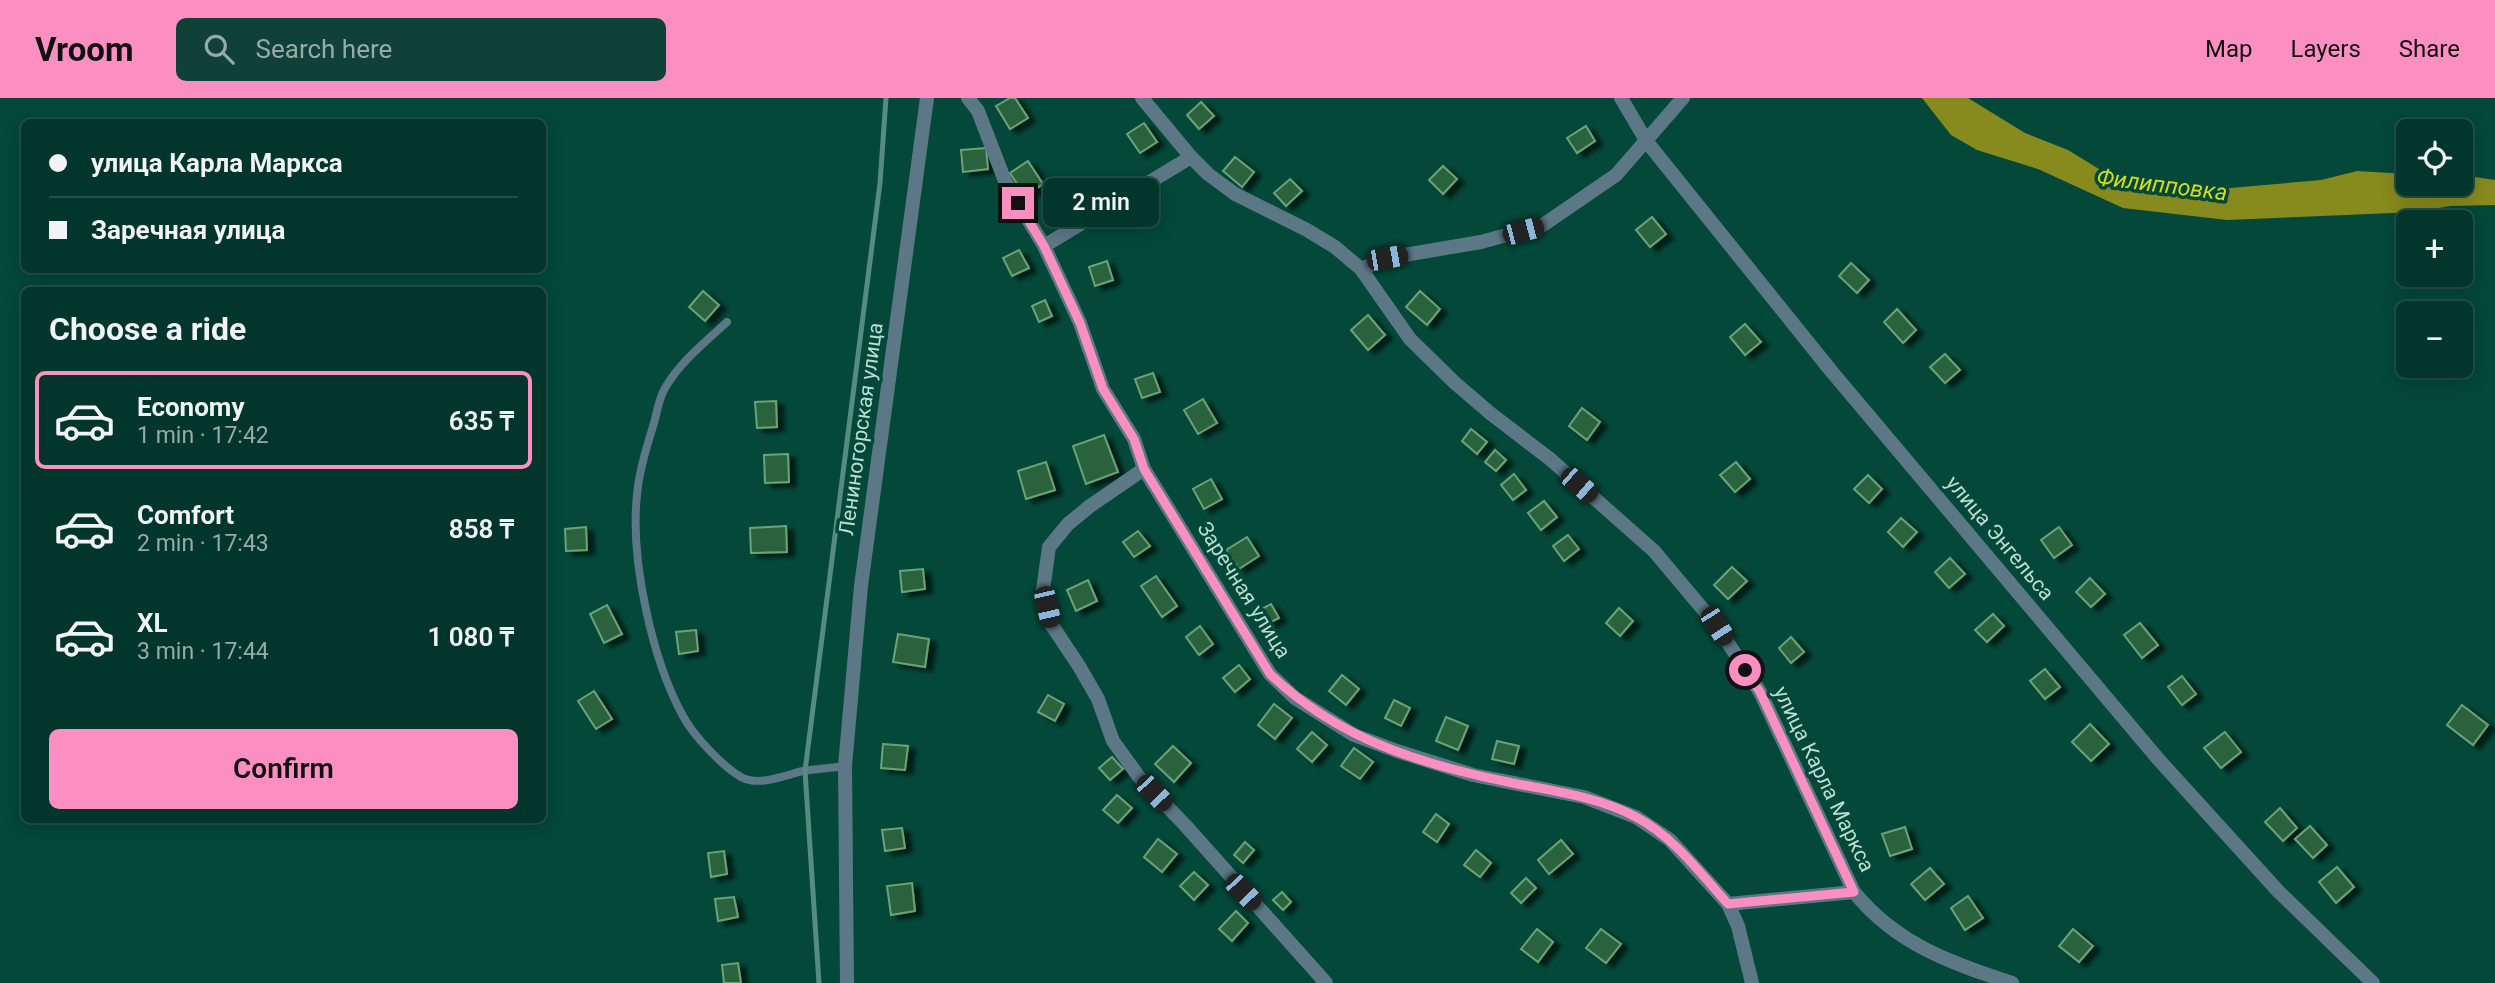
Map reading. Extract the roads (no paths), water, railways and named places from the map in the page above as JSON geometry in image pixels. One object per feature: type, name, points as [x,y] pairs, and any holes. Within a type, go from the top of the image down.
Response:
[{"type":"street","name":"Лениногорская улица","points":[[847,983],[845,766],[861,586],[927,98]]},
{"type":"street","name":"Заречная улица","points":[[968,98],[978,111],[1005,181],[1044,246],[1080,323],[1103,389],[1134,439],[1144,469],[1270,674],[1295,698],[1354,735],[1473,775],[1584,797],[1636,817],[1670,840],[1728,904],[1738,926],[1752,983]]},
{"type":"street","name":"улица Карла Маркса","points":[[1142,98],[1191,157],[1235,194],[1307,230],[1335,247],[1361,269],[1410,339],[1490,413],[1550,459],[1654,551],[1717,626],[1760,692],[1854,892],[1868,909],[1889,928],[1913,943],[1967,968],[2012,983]]},
{"type":"street","name":"улица Энгельса","points":[[1621,98],[1647,142],[1832,372],[2168,770],[2277,891],[2373,983]]},
{"type":"street","points":[[1361,269],[1387,258],[1481,242],[1544,225],[1616,175],[1683,98]]},
{"type":"street","points":[[1044,246],[1191,157]]},
{"type":"street","points":[[1144,469],[1075,518],[1049,547],[1043,590],[1051,624],[1098,699],[1113,741],[1139,777],[1326,983]]},
{"type":"street","points":[[1728,904],[1854,892]]},
{"type":"lane","points":[[727,322],[694,352],[664,389],[650,437],[637,495],[637,553],[645,604],[665,674],[683,717],[724,763],[743,778],[765,780],[845,766]]},
{"type":"water","name":"Филипповка","points":[[1922,98],[1968,98],[2025,133],[2068,150],[2122,179],[2219,189],[2321,180],[2357,171],[2396,173],[2396,196],[2473,196],[2473,177],[2495,180],[2495,205],[2396,210],[2396,213],[2227,220],[2123,208],[2038,169],[1977,150],[1951,135]]},
{"type":"railway","points":[[819,983],[805,771],[880,183],[886,98]]}]
